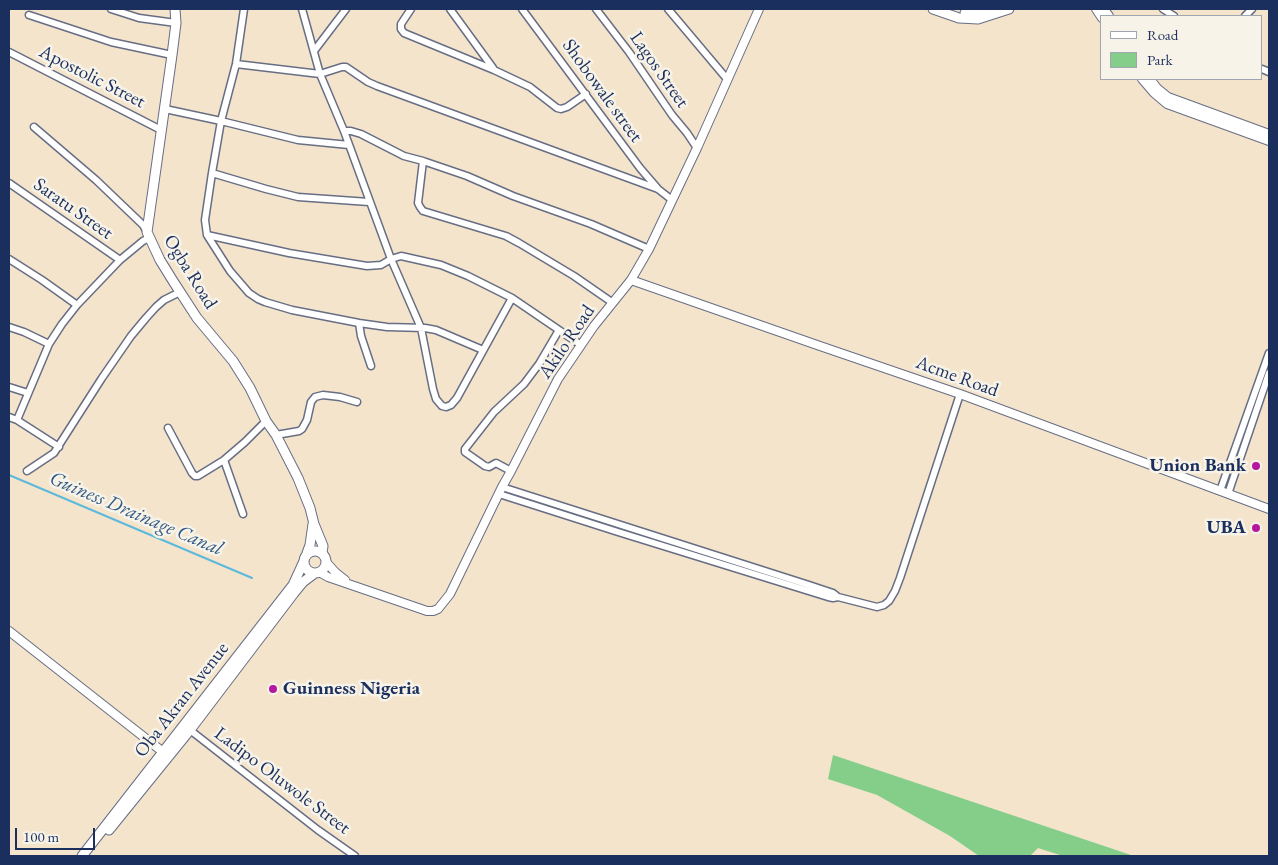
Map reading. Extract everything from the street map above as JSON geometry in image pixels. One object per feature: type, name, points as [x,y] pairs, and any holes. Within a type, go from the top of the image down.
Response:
[{"type":"main road","name":"Ogba Road","points":[[175,9],[176,23],[148,235],[160,260],[180,292],[197,318],[233,361],[250,388],[266,421],[276,435],[298,478],[310,508],[323,546],[322,553]]},
{"type":"main road","points":[[933,9],[959,18],[980,12]]},
{"type":"main road","points":[[949,9],[964,13],[1009,9]]},
{"type":"main road","name":"Ogba Road","points":[[305,557],[310,545],[314,524]]},
{"type":"main road","points":[[313,550],[322,553],[326,557],[327,562],[324,569],[317,573],[307,570],[305,557],[313,550]]},
{"type":"main road","name":"Oba Akran Avenue","points":[[82,856],[293,585],[305,557]]},
{"type":"main road","name":"Oba Akran Avenue","points":[[90,856],[190,730],[294,593],[303,582],[317,573]]},
{"type":"street","points":[[111,9],[139,18],[176,23]]},
{"type":"street","points":[[244,9],[236,64],[221,121],[205,220],[207,235],[230,271],[244,289],[258,300],[292,310],[359,323],[436,330],[483,350]]},
{"type":"street","points":[[302,9],[320,74],[344,131],[391,259],[421,328],[436,400],[444,407],[451,405],[457,398],[512,298]]},
{"type":"street","points":[[314,51],[346,9]]},
{"type":"street","points":[[411,9],[401,24],[401,29],[404,33],[530,87],[557,108],[567,107],[586,94]]},
{"type":"street","points":[[450,9],[494,70]]},
{"type":"street","name":"Shobowale street","points":[[522,9],[640,168],[658,189]]},
{"type":"street","name":"Lagos Street","points":[[596,9],[697,148]]},
{"type":"street","points":[[668,9],[727,79]]},
{"type":"street","name":"Akilo Road","points":[[317,573],[427,611],[436,610],[450,594],[500,491],[558,379],[594,326],[631,280],[648,249],[697,148],[759,9]]},
{"type":"street","points":[[1245,13],[1252,9]]},
{"type":"street","points":[[29,15],[111,42],[172,55]]},
{"type":"street","name":"Apostolic Street","points":[[9,52],[162,130]]},
{"type":"street","points":[[236,64],[320,74],[342,66],[346,67],[377,86],[658,189],[672,200]]},
{"type":"street","points":[[1143,80],[1167,104],[1269,142]]},
{"type":"street","points":[[1151,80],[1168,97],[1269,134]]},
{"type":"street","points":[[165,109],[298,140],[349,145]]},
{"type":"street","points":[[17,420],[50,344],[62,324],[77,305],[120,260],[148,235],[143,226],[96,180],[34,127]]},
{"type":"street","points":[[344,131],[361,134],[404,156],[467,176],[513,196],[591,224],[648,249]]},
{"type":"street","points":[[424,161],[418,202],[423,211],[506,236],[574,276],[613,303]]},
{"type":"street","points":[[212,173],[298,197],[369,202]]},
{"type":"street","name":"Saratu Street","points":[[9,183],[120,260]]},
{"type":"street","points":[[207,235],[289,253],[367,266],[381,265],[391,259],[406,256],[452,268],[512,298],[581,345]]},
{"type":"street","points":[[9,259],[77,305]]},
{"type":"street","name":"Acme Road","points":[[631,280],[960,394],[1269,509]]},
{"type":"street","points":[[27,471],[54,453],[102,378],[132,336],[156,307],[164,300],[180,292]]},
{"type":"street","points":[[359,323],[361,336],[371,366]]},
{"type":"street","points":[[9,327],[50,344]]},
{"type":"street","points":[[511,471],[496,463],[489,467],[485,466],[466,452],[465,449],[494,412],[524,384],[539,364],[559,330]]},
{"type":"street","points":[[1224,493],[1243,425],[1269,353]]},
{"type":"street","points":[[1224,493],[1251,427],[1269,373]]},
{"type":"street","points":[[9,387],[28,393]]},
{"type":"street","points":[[500,491],[808,587],[833,598],[838,597],[877,607],[889,601],[896,591],[960,394]]},
{"type":"street","points":[[276,435],[299,431],[307,420],[311,402],[315,397],[323,395],[340,397],[357,402]]},
{"type":"street","points":[[9,417],[17,420],[59,447]]},
{"type":"street","points":[[168,428],[195,476],[202,474],[224,460],[266,421]]},
{"type":"street","points":[[1243,425],[1251,427]]},
{"type":"street","points":[[224,460],[243,514]]},
{"type":"street","name":"Akilo Road","points":[[327,562],[336,573],[351,584]]},
{"type":"street","points":[[9,631],[163,752]]},
{"type":"street","name":"Ladipo Oluwole Street","points":[[190,730],[318,830],[355,856]]},
{"type":"green space","points":[[833,755],[1134,856],[1063,856],[1038,848],[1030,856],[979,856],[950,836],[877,795],[828,779]]},
{"type":"waterway","name":"Guiness Drainage Canal","points":[[9,475],[252,578]]},
{"type":"place","name":"Union Bank","points":[[1256,466]]},
{"type":"place","name":"UBA","points":[[1256,528]]},
{"type":"place","name":"Guinness Nigeria","points":[[273,689]]}]
